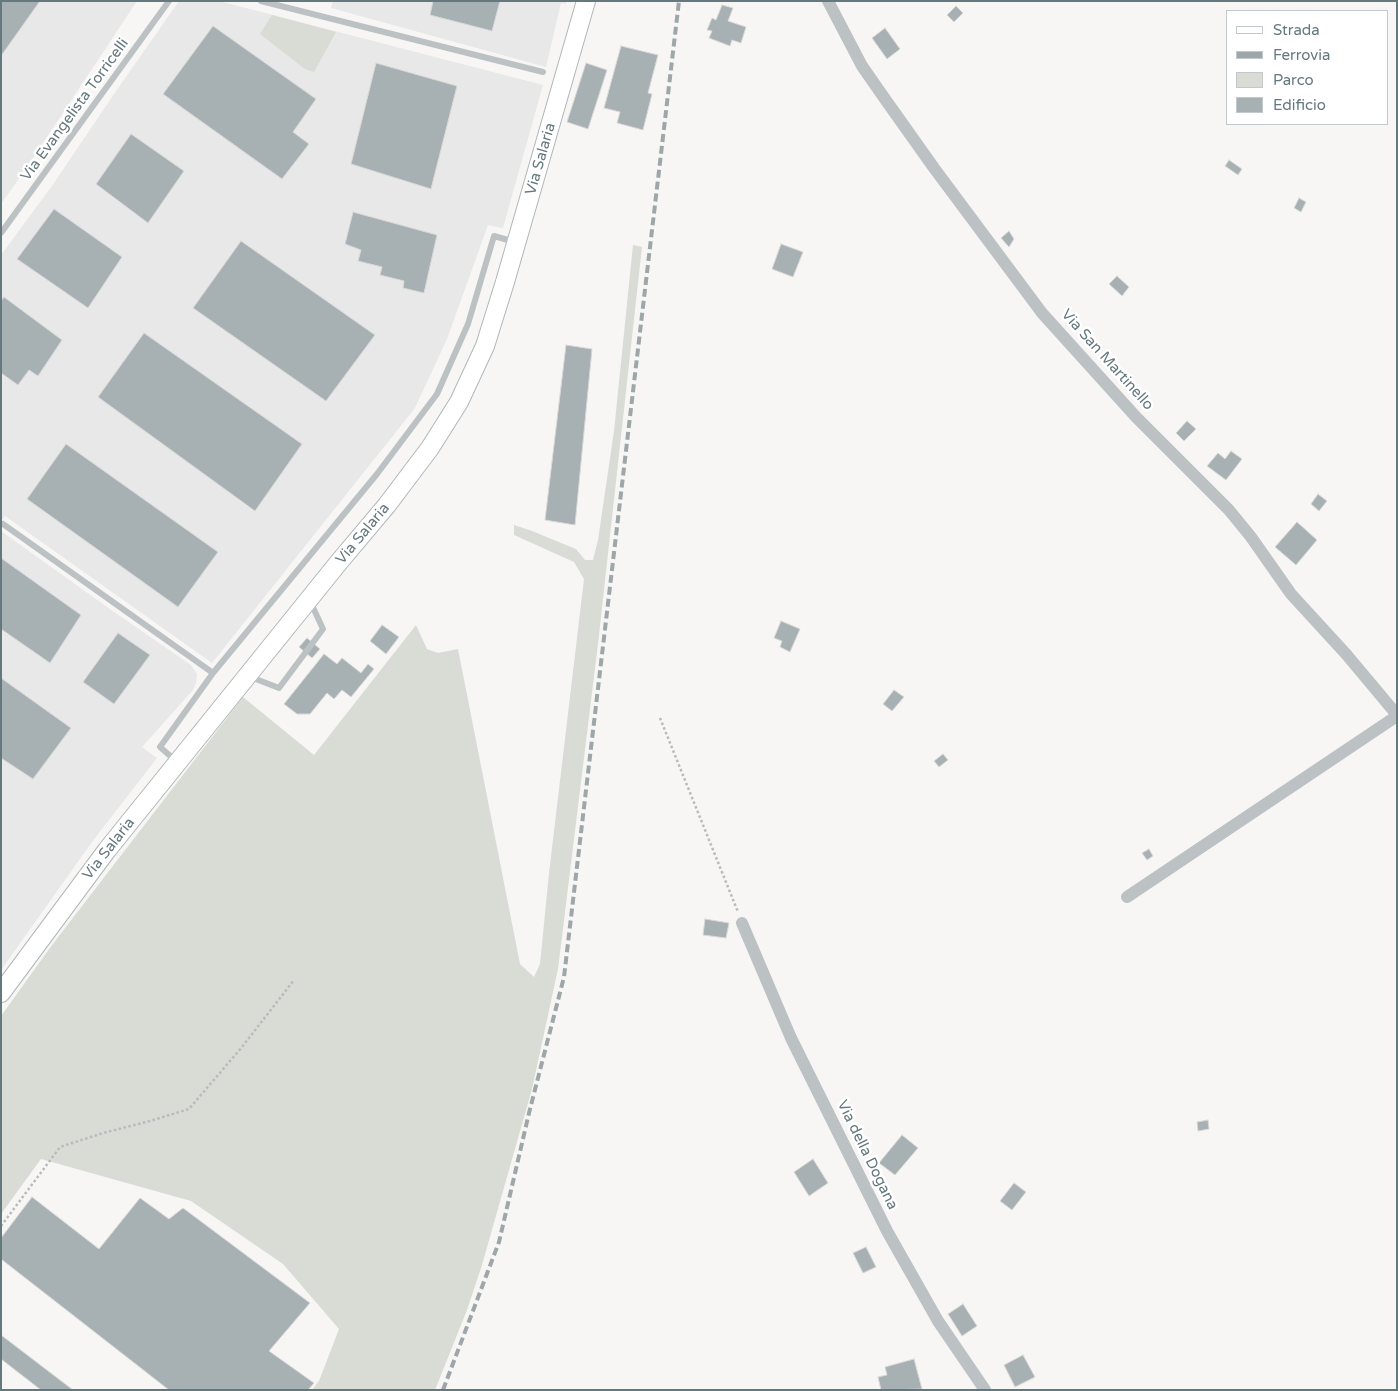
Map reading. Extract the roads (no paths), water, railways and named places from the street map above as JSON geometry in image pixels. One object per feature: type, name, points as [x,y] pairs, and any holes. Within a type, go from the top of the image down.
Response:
[{"type":"main road","name":"Via Salaria","points":[[1,993],[107,850],[387,505],[430,448],[459,402],[485,346],[586,1]]},
{"type":"street","name":"Via San Martinello","points":[[828,1],[862,66],[934,168],[1042,313],[1136,416],[1229,510],[1251,537],[1291,594],[1346,654],[1397,716]]},
{"type":"street","points":[[1128,897],[1397,716]]},
{"type":"street","name":"Via della Dogana","points":[[742,923],[791,1038],[882,1222],[938,1321],[985,1390]]},
{"type":"lane","name":"Via Evangelista Torricelli","points":[[1,234],[168,1]]},
{"type":"lane","points":[[261,1],[543,72]]},
{"type":"lane","points":[[177,762],[160,747],[213,673],[377,474],[437,394],[468,324],[494,236],[516,243]]},
{"type":"lane","points":[[3,524],[213,673]]},
{"type":"lane","points":[[247,676],[279,688],[323,629],[309,599]]},
{"type":"railway","points":[[443,1390],[499,1242],[529,1113],[564,977],[679,1]]}]
